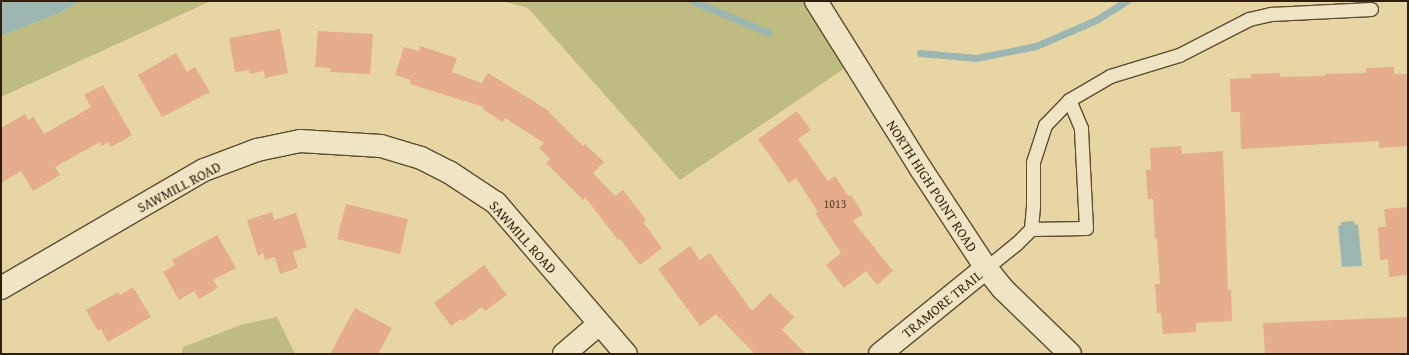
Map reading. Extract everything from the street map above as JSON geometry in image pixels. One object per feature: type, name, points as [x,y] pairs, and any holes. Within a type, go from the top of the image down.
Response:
[{"type":"street","name":"NORTH HIGH POINT ROAD","points":[[816,1],[921,169],[986,268],[1003,289],[1070,354]]},
{"type":"street","name":"SAWMILL ROAD","points":[[1,288],[204,170],[257,150],[300,141],[381,146],[421,158],[449,172],[496,204],[626,354]]},
{"type":"street","name":"TRAMORE TRAIL","points":[[880,354],[986,268]]},
{"type":"street","points":[[564,354],[600,324]]},
{"type":"lane","points":[[986,268],[1016,244],[1031,229],[1033,206],[1033,162],[1045,125],[1069,100],[1110,76],[1178,55],[1248,19],[1271,14],[1371,9]]},
{"type":"lane","points":[[1031,229],[1086,228],[1081,128],[1069,100]]},
{"type":"shaded area","points":[[80,1],[211,1],[1,97],[1,36],[62,12]]},
{"type":"shaded area","points":[[503,1],[816,1],[854,62],[680,180],[528,8]]},
{"type":"shaded area","points":[[277,317],[295,354],[182,354],[183,347],[241,325]]},
{"type":"water","points":[[1,1],[80,1],[62,12],[1,36]]},
{"type":"water","points":[[1354,221],[1355,225],[1358,224],[1362,266],[1342,267],[1338,226],[1341,225],[1341,222]]},
{"type":"building","points":[[280,29],[288,73],[265,78],[264,71],[250,74],[249,70],[235,72],[229,38]]},
{"type":"building","points":[[318,31],[373,34],[370,74],[330,72],[331,68],[315,67]]},
{"type":"building","points":[[420,46],[457,58],[452,72],[482,83],[488,73],[546,109],[583,146],[585,144],[604,162],[593,173],[615,196],[623,190],[646,220],[643,222],[662,248],[640,265],[620,239],[618,240],[585,197],[583,200],[546,163],[550,159],[539,148],[544,143],[505,118],[502,122],[483,109],[484,107],[410,84],[411,80],[395,75],[404,47],[419,51]]},
{"type":"building","points":[[176,53],[187,72],[195,67],[210,92],[162,117],[138,75]]},
{"type":"building","points":[[1394,67],[1394,74],[1408,74],[1408,146],[1379,148],[1379,141],[1241,149],[1240,112],[1231,112],[1230,79],[1251,78],[1251,74],[1280,73],[1280,77],[1366,73],[1366,68]]},
{"type":"building","points":[[103,85],[132,135],[111,147],[108,142],[102,146],[100,142],[55,167],[60,175],[33,191],[21,171],[1,183],[1,128],[25,114],[28,120],[34,117],[44,134],[91,107],[84,95]]},
{"type":"building","points":[[797,111],[811,130],[798,139],[828,181],[835,176],[848,196],[851,195],[863,214],[853,221],[893,271],[877,285],[866,271],[844,288],[826,265],[841,253],[815,213],[818,212],[796,178],[789,183],[758,139]]},
{"type":"building","points":[[1181,146],[1182,154],[1223,151],[1228,290],[1231,289],[1232,321],[1196,323],[1196,332],[1163,334],[1161,313],[1157,313],[1155,284],[1160,284],[1157,238],[1155,239],[1153,199],[1148,199],[1146,170],[1151,170],[1150,148]]},
{"type":"building","points":[[346,204],[408,219],[400,254],[337,239]]},
{"type":"building","points":[[1408,207],[1408,275],[1389,277],[1388,259],[1380,260],[1378,227],[1386,227],[1384,209]]},
{"type":"building","points":[[272,212],[274,220],[296,213],[307,247],[293,252],[298,268],[280,274],[275,257],[265,260],[263,253],[258,256],[247,220]]},
{"type":"building","points":[[217,235],[236,268],[213,280],[218,288],[199,299],[194,291],[179,300],[163,272],[175,265],[172,260]]},
{"type":"building","points":[[690,246],[700,260],[710,253],[752,311],[770,293],[794,317],[782,330],[806,354],[755,354],[716,314],[700,326],[658,269]]},
{"type":"building","points":[[484,265],[507,295],[485,311],[482,307],[463,321],[461,319],[451,326],[434,303]]},
{"type":"building","points":[[133,287],[151,317],[108,342],[101,329],[98,331],[86,310],[118,292],[120,295]]},
{"type":"building","points":[[355,308],[392,328],[378,354],[330,354]]},
{"type":"building","points":[[1408,317],[1408,354],[1265,354],[1263,323]]},
{"type":"waterway","points":[[693,1],[769,33]]},
{"type":"waterway","points":[[920,53],[976,58],[1036,46],[1096,20],[1127,1]]}]
